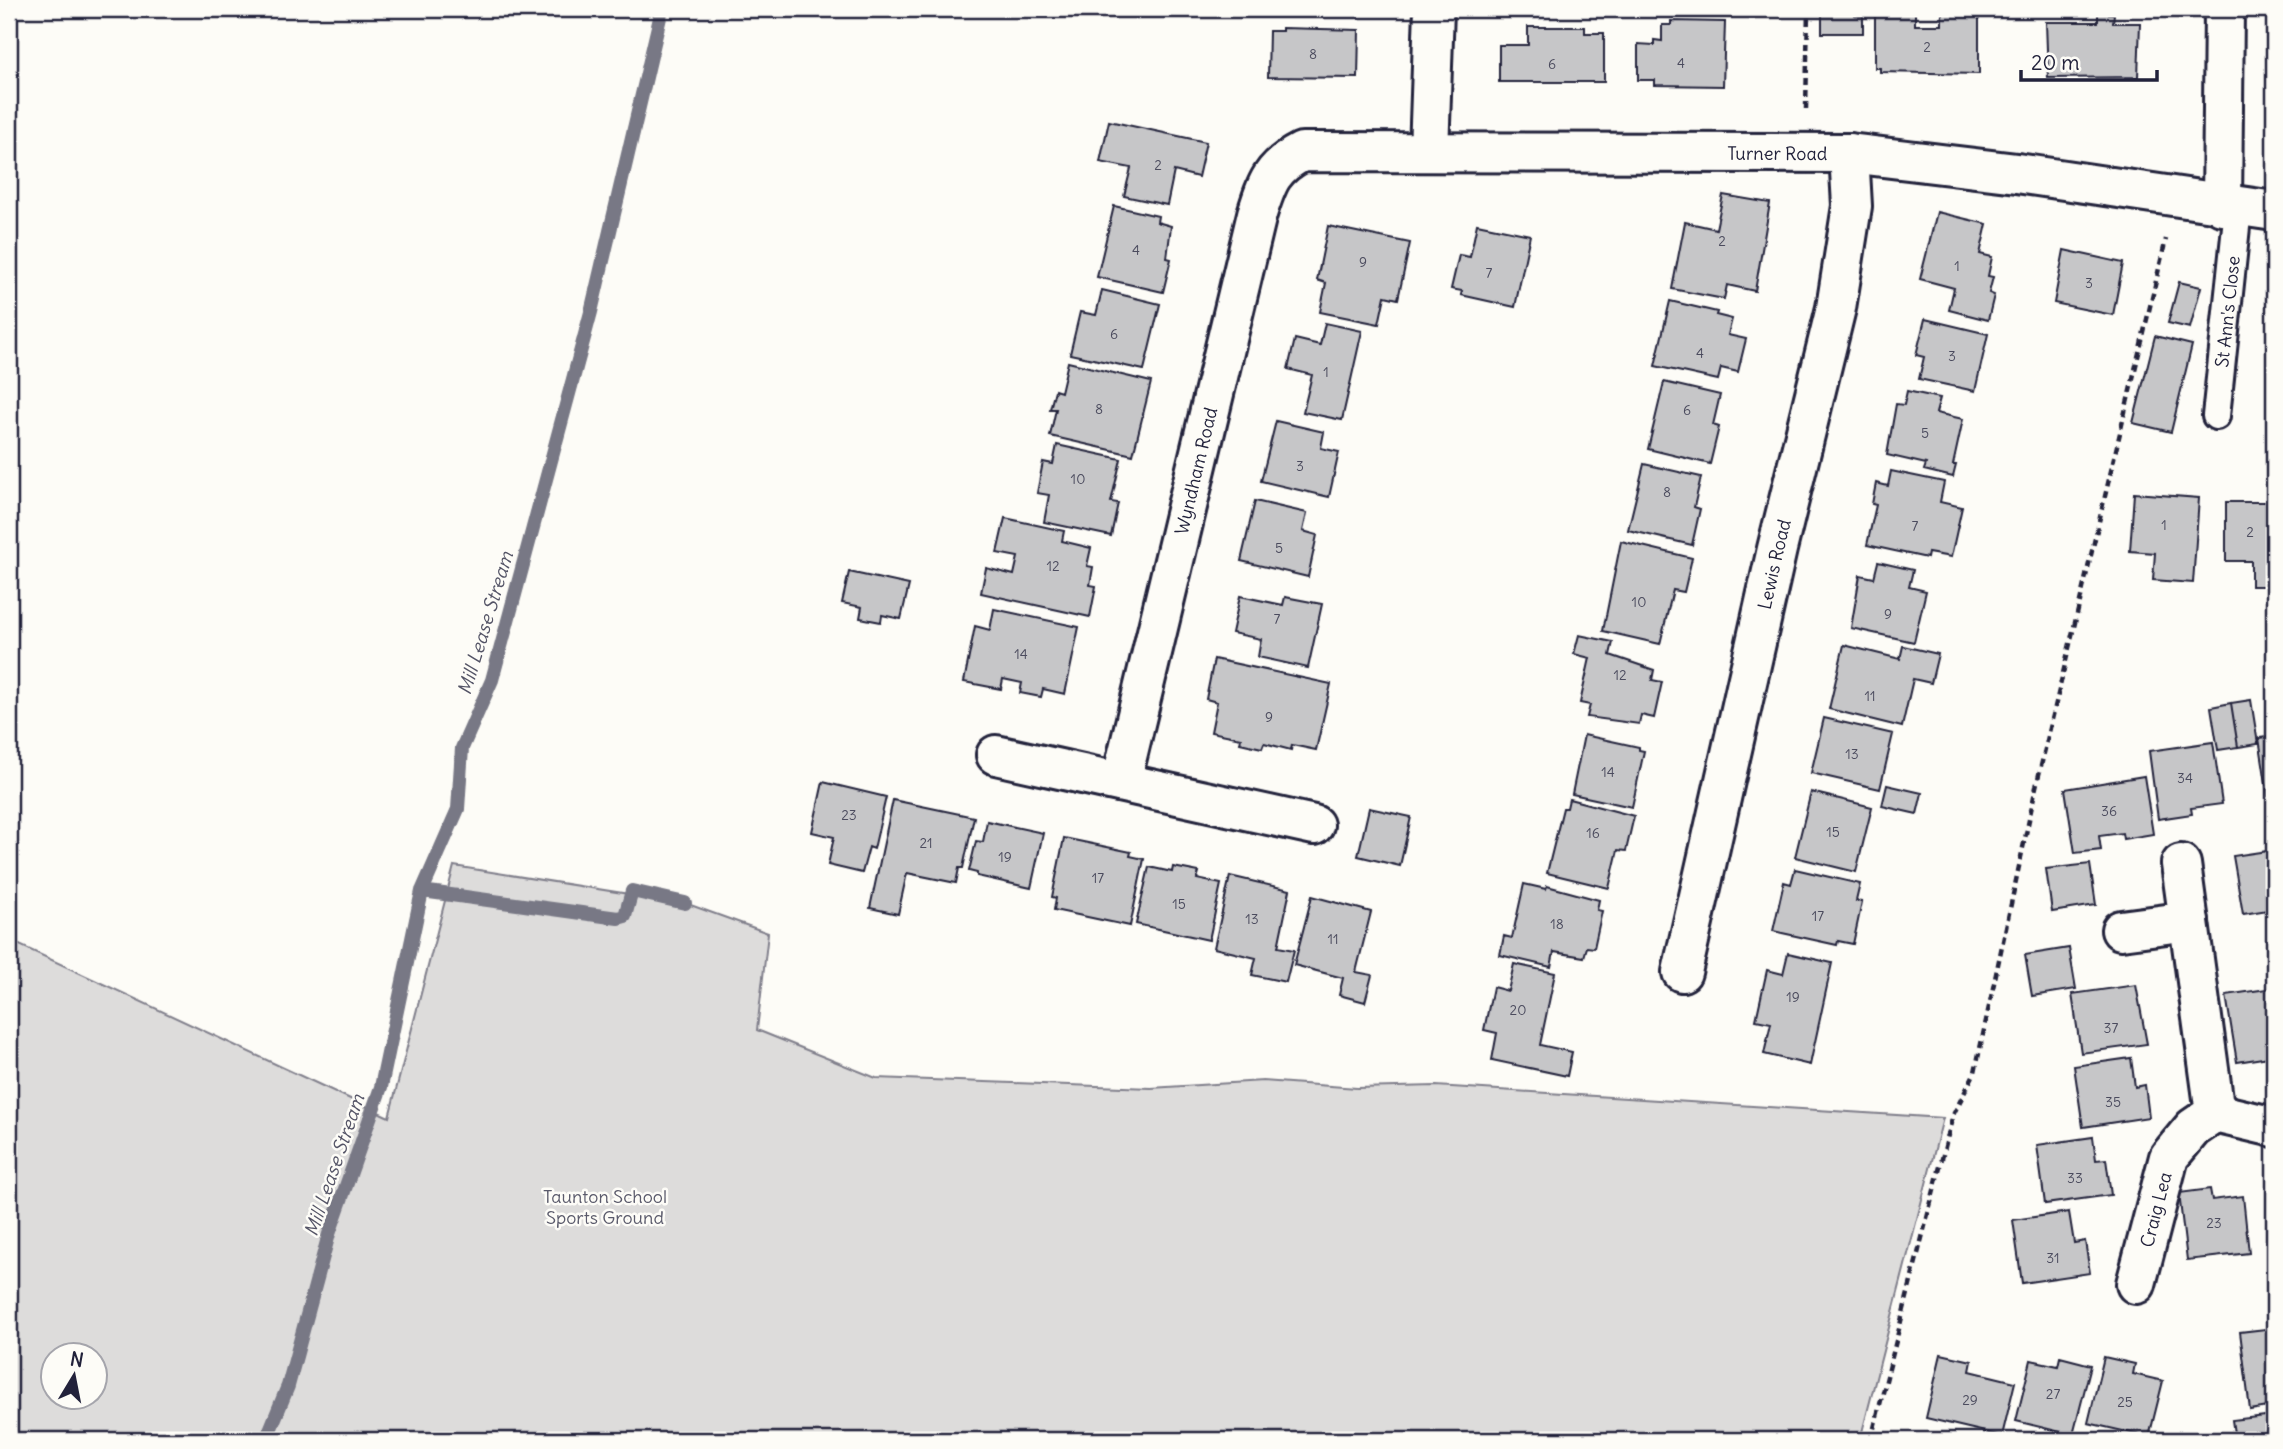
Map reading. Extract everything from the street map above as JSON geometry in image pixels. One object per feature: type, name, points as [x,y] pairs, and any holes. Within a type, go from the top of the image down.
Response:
[{"type":"street","points":[[1429,152],[1434,9]]},
{"type":"street","points":[[2224,9],[2245,208]]},
{"type":"street","name":"Turner Road","points":[[1280,163],[1302,152],[1849,153],[2245,208]]},
{"type":"street","name":"Lewis Road","points":[[1682,972],[1777,549],[1836,308],[1853,206],[1849,153]]},
{"type":"street","name":"Wyndham Road","points":[[1121,782],[1242,272],[1265,187],[1280,163]]},
{"type":"street","points":[[996,755],[1314,825]]},
{"type":"street","points":[[2181,864],[2215,1113],[2274,1127]]},
{"type":"street","points":[[2121,930],[2189,921]]},
{"type":"street","name":"Craig Lea","points":[[2136,1284],[2169,1157],[2193,1128],[2215,1113]]},
{"type":"lane","name":"St Ann's Close","points":[[2216,416],[2245,208]]},
{"type":"path","points":[[1806,152],[1808,9]]},
{"type":"path","points":[[1871,1440],[1953,1115],[1975,1072],[2036,787],[2177,197]]},
{"type":"green space","name":"Taunton School Sports Ground","points":[[454,866],[685,903],[768,933],[757,1030],[876,1078],[1151,1088],[1263,1081],[1357,1088],[1436,1086],[1943,1118],[1860,1440],[9,1440],[9,940],[389,1117]]},
{"type":"building","points":[[1280,9],[1355,9],[1355,14],[1280,12]]},
{"type":"building","points":[[1822,9],[1854,9],[1854,15],[1863,16],[1863,33],[1822,33]]},
{"type":"building","points":[[1875,9],[1915,9],[1915,25],[1942,25],[1942,9],[1979,9],[1979,74],[1880,72],[1880,68],[1875,68]]},
{"type":"building","points":[[2098,13],[2114,14],[2113,23],[2140,23],[2138,77],[2048,78],[2046,22],[2098,22]]},
{"type":"building","points":[[1671,21],[1725,22],[1723,86],[1655,85],[1655,80],[1638,80],[1638,44],[1654,45],[1654,40],[1662,41],[1662,25],[1671,25]]},
{"type":"building","points":[[1528,27],[1585,27],[1585,33],[1604,33],[1604,82],[1499,82],[1499,45],[1528,45]]},
{"type":"building","points":[[1282,28],[1359,30],[1358,78],[1268,77],[1269,31],[1282,31]]},
{"type":"building","points":[[1109,121],[1206,142],[1198,177],[1174,171],[1167,205],[1124,196],[1131,168],[1100,162]]},
{"type":"building","points":[[1723,195],[1770,203],[1755,291],[1727,285],[1724,299],[1672,289],[1685,222],[1716,229]]},
{"type":"building","points":[[1114,206],[1158,216],[1157,222],[1171,226],[1167,258],[1171,259],[1163,292],[1097,277]]},
{"type":"building","points":[[1937,212],[1987,224],[1980,254],[1992,257],[1988,276],[1993,277],[1989,293],[1994,295],[1988,320],[1949,310],[1954,288],[1920,279]]},
{"type":"building","points":[[1477,224],[1530,235],[1515,307],[1461,295],[1462,291],[1451,289],[1459,255],[1470,257]]},
{"type":"building","points":[[1328,226],[1410,243],[1398,299],[1385,296],[1379,324],[1320,312],[1326,283],[1317,280]]},
{"type":"building","points":[[2064,250],[2123,263],[2113,315],[2054,303]]},
{"type":"building","points":[[2179,282],[2201,287],[2190,328],[2168,323]]},
{"type":"building","points":[[1102,290],[1160,304],[1144,370],[1070,354],[1080,312],[1096,315]]},
{"type":"building","points":[[1670,301],[1717,312],[1716,315],[1732,319],[1728,335],[1746,339],[1738,372],[1721,368],[1718,380],[1655,366]]},
{"type":"building","points":[[1925,319],[1988,334],[1975,391],[1919,379],[1924,357],[1916,355]]},
{"type":"building","points":[[1325,323],[1362,331],[1342,420],[1303,412],[1312,375],[1288,369],[1295,339],[1320,345]]},
{"type":"building","points":[[2155,336],[2192,345],[2171,432],[2133,423]]},
{"type":"building","points":[[1068,362],[1151,382],[1133,455],[1050,436],[1056,409],[1050,409],[1055,390],[1061,392]]},
{"type":"building","points":[[1664,382],[1720,395],[1713,425],[1719,427],[1710,464],[1648,449]]},
{"type":"building","points":[[1907,391],[1940,398],[1936,413],[1963,419],[1953,477],[1924,470],[1926,464],[1887,455],[1896,404],[1904,405]]},
{"type":"building","points":[[1276,421],[1324,432],[1321,448],[1339,452],[1329,497],[1261,481]]},
{"type":"building","points":[[1057,445],[1121,459],[1111,502],[1118,503],[1111,536],[1044,522],[1049,495],[1037,493],[1043,462],[1053,464]]},
{"type":"building","points":[[1644,464],[1701,477],[1694,507],[1700,509],[1692,545],[1628,530]]},
{"type":"building","points":[[1891,471],[1944,482],[1940,502],[1962,507],[1951,557],[1928,553],[1927,558],[1867,545],[1876,505],[1872,504],[1876,483],[1888,486]]},
{"type":"building","points":[[2134,493],[2199,498],[2193,583],[2153,580],[2155,553],[2130,551]]},
{"type":"building","points":[[1255,501],[1307,513],[1303,531],[1317,535],[1308,577],[1241,561]]},
{"type":"building","points":[[2226,502],[2274,502],[2274,586],[2251,586],[2251,561],[2226,561]]},
{"type":"building","points":[[1005,518],[1064,531],[1062,541],[1091,548],[1087,566],[1093,567],[1090,585],[1096,586],[1090,617],[981,593],[986,568],[1014,575],[1018,557],[997,553]]},
{"type":"building","points":[[1621,541],[1692,558],[1684,592],[1673,590],[1660,644],[1603,631]]},
{"type":"building","points":[[1878,562],[1913,570],[1909,587],[1926,591],[1914,642],[1851,628],[1860,575],[1874,578]]},
{"type":"building","points":[[849,572],[909,585],[901,619],[882,615],[881,622],[860,618],[862,607],[842,603]]},
{"type":"building","points":[[1240,596],[1283,605],[1285,597],[1322,604],[1308,668],[1258,657],[1261,639],[1232,633]]},
{"type":"building","points":[[994,609],[1079,627],[1065,694],[1043,689],[1041,697],[1020,693],[1022,683],[1003,679],[1001,689],[964,682],[975,626],[990,630]]},
{"type":"building","points":[[1579,635],[1613,642],[1610,655],[1654,670],[1652,680],[1662,682],[1654,718],[1641,715],[1639,724],[1587,717],[1590,705],[1580,703],[1590,658],[1574,654]]},
{"type":"building","points":[[1844,645],[1900,659],[1903,646],[1938,654],[1931,683],[1913,679],[1902,727],[1829,709]]},
{"type":"building","points":[[1214,659],[1331,684],[1316,750],[1292,745],[1291,750],[1264,743],[1262,748],[1240,743],[1241,738],[1211,732],[1217,702],[1206,699]]},
{"type":"building","points":[[2251,700],[2258,744],[2238,747],[2231,703]]},
{"type":"building","points":[[2231,703],[2238,747],[2218,750],[2211,707]]},
{"type":"building","points":[[1824,718],[1893,734],[1880,789],[1811,773]]},
{"type":"building","points":[[1584,735],[1639,747],[1639,750],[1644,751],[1632,807],[1572,794]]},
{"type":"building","points":[[2274,736],[2274,795],[2268,796],[2259,738]]},
{"type":"building","points":[[2213,742],[2222,804],[2191,808],[2192,814],[2158,819],[2149,751]]},
{"type":"building","points":[[2144,776],[2153,834],[2123,839],[2122,833],[2099,836],[2101,850],[2075,853],[2065,789]]},
{"type":"building","points":[[823,782],[886,797],[874,849],[869,847],[862,873],[828,865],[834,837],[812,832]]},
{"type":"building","points":[[1887,785],[1922,793],[1917,814],[1882,806]]},
{"type":"building","points":[[1811,792],[1872,807],[1856,872],[1795,857]]},
{"type":"building","points":[[1569,799],[1634,816],[1626,851],[1618,850],[1609,888],[1547,873],[1563,808],[1567,808]]},
{"type":"building","points":[[893,800],[974,817],[963,868],[959,868],[956,883],[907,873],[898,914],[870,908]]},
{"type":"building","points":[[1369,808],[1411,817],[1400,866],[1358,856]]},
{"type":"building","points":[[987,821],[1043,833],[1031,888],[977,876],[977,873],[969,871],[976,841],[983,842]]},
{"type":"building","points":[[1064,838],[1131,852],[1130,856],[1144,859],[1130,926],[1054,910],[1056,898],[1052,897]]},
{"type":"building","points":[[2274,850],[2274,909],[2243,914],[2233,856]]},
{"type":"building","points":[[2090,864],[2096,905],[2052,912],[2046,869]]},
{"type":"building","points":[[1149,867],[1172,872],[1173,867],[1199,872],[1197,879],[1221,884],[1209,940],[1136,924]]},
{"type":"building","points":[[1795,869],[1860,884],[1856,901],[1862,902],[1853,944],[1838,941],[1837,945],[1773,931],[1784,882],[1791,884]]},
{"type":"building","points":[[1230,876],[1290,890],[1278,947],[1294,950],[1286,982],[1252,975],[1256,958],[1214,948]]},
{"type":"building","points":[[1524,884],[1546,889],[1547,886],[1599,900],[1597,910],[1602,911],[1594,948],[1587,947],[1584,957],[1554,952],[1551,967],[1500,955],[1504,936],[1512,938]]},
{"type":"building","points":[[1312,896],[1371,912],[1356,972],[1372,975],[1365,1002],[1339,995],[1343,978],[1294,965]]},
{"type":"building","points":[[2069,948],[2076,989],[2032,996],[2025,955]]},
{"type":"building","points":[[1788,953],[1832,963],[1810,1065],[1764,1054],[1771,1023],[1756,1020],[1767,970],[1783,974]]},
{"type":"building","points":[[1514,964],[1555,973],[1540,1045],[1572,1052],[1567,1076],[1492,1060],[1497,1033],[1484,1030],[1493,987],[1508,991]]},
{"type":"building","points":[[2136,985],[2147,1044],[2081,1053],[2072,994]]},
{"type":"building","points":[[2274,988],[2274,1052],[2268,1053],[2269,1057],[2237,1062],[2226,995]]},
{"type":"building","points":[[2131,1058],[2135,1087],[2145,1085],[2149,1117],[2083,1127],[2074,1066]]},
{"type":"building","points":[[2093,1137],[2096,1160],[2106,1159],[2111,1195],[2045,1204],[2037,1145]]},
{"type":"building","points":[[2210,1189],[2212,1200],[2243,1196],[2249,1253],[2187,1260],[2179,1193]]},
{"type":"building","points":[[2069,1212],[2074,1243],[2085,1241],[2090,1273],[2022,1283],[2013,1220]]},
{"type":"building","points":[[2274,1328],[2274,1406],[2250,1410],[2240,1332]]},
{"type":"building","points":[[1941,1354],[1972,1361],[1970,1371],[2015,1382],[2002,1436],[1926,1418]]},
{"type":"building","points":[[2060,1357],[2091,1365],[2073,1435],[2016,1421],[2031,1360],[2058,1366]]},
{"type":"building","points":[[2104,1357],[2135,1364],[2133,1374],[2163,1381],[2149,1437],[2088,1423]]},
{"type":"building","points":[[2274,1415],[2274,1440],[2235,1440],[2232,1420]]},
{"type":"waterway","name":"Mill Lease Stream","points":[[266,1440],[288,1386],[329,1234],[381,1087],[422,891],[458,809],[462,748],[492,680],[591,312],[662,9]]},
{"type":"waterway","points":[[422,891],[618,918],[625,916],[632,891],[685,903]]}]
